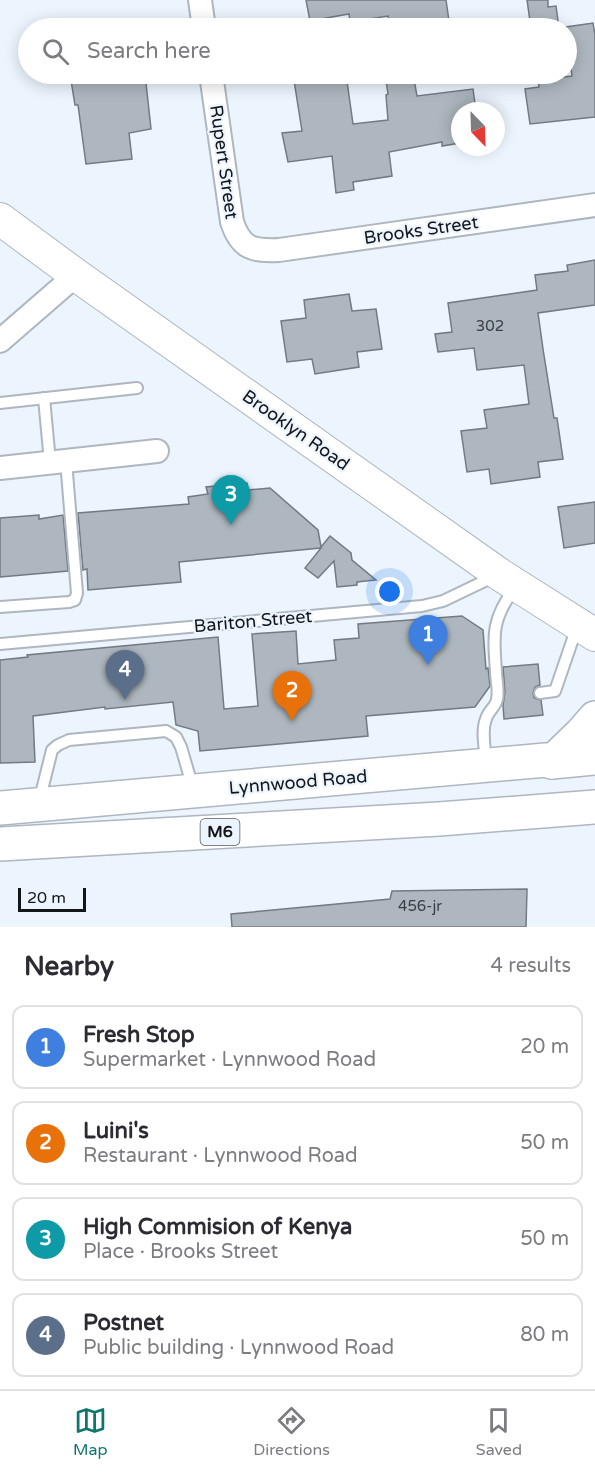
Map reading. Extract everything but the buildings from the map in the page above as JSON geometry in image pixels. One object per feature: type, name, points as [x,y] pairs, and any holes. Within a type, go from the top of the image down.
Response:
[{"type":"main road","name":"Brooklyn Road","points":[[0,219],[508,579],[587,629]]},
{"type":"main road","points":[[552,762],[595,718]]},
{"type":"main road","name":"Lynnwood Road","points":[[0,808],[486,765],[595,758]]},
{"type":"main road","name":"M6","points":[[0,844],[439,819],[595,807]]},
{"type":"street","points":[[200,0],[203,18]]},
{"type":"street","name":"Rupert Street","points":[[212,84],[232,222],[235,232],[247,246]]},
{"type":"street","name":"Brooks Street","points":[[247,246],[261,251],[279,250],[595,205]]},
{"type":"street","points":[[0,341],[76,275]]},
{"type":"street","points":[[0,468],[157,451]]},
{"type":"lane","points":[[0,403],[137,388]]},
{"type":"lane","points":[[0,608],[69,602],[75,600],[77,593],[58,461],[44,398]]},
{"type":"lane","name":"Bariton Street","points":[[0,644],[422,606],[508,579]]},
{"type":"lane","points":[[486,765],[484,721],[500,697],[495,665],[495,624],[504,602],[508,579]]},
{"type":"lane","points":[[540,693],[555,691],[587,629]]},
{"type":"lane","points":[[38,805],[52,750],[58,745],[69,740],[166,731],[176,737],[182,747],[194,791]]},
{"type":"place","name":"High Commision of Kenya","points":[[231,525]]},
{"type":"place","name":"Fresh Stop","points":[[428,665]]},
{"type":"place","name":"Postnet","points":[[125,700]]},
{"type":"place","name":"Luini's","points":[[292,721]]}]
